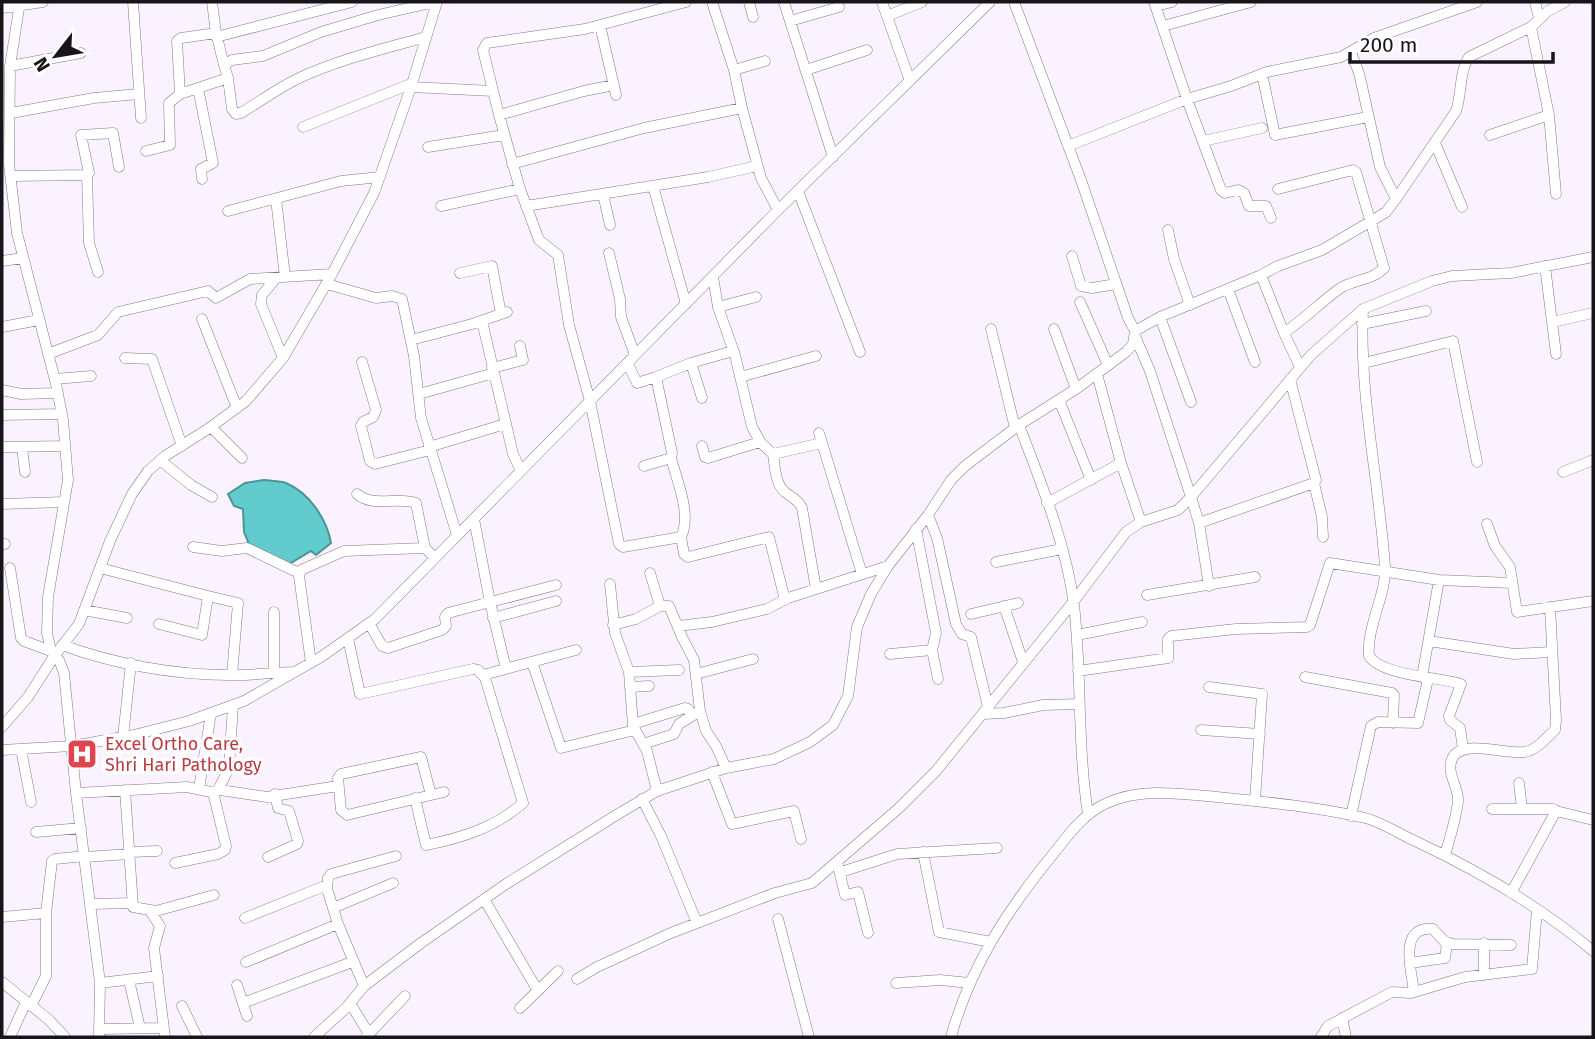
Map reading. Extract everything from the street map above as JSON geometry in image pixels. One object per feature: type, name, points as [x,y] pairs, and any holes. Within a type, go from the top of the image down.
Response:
[{"type":"street","points":[[2,8],[43,2]]},
{"type":"street","points":[[133,2],[141,118]]},
{"type":"street","points":[[212,2],[216,35],[228,78],[232,108],[237,114],[308,75],[363,55],[426,37]]},
{"type":"street","points":[[180,94],[177,41],[181,38],[216,35],[286,20],[324,5],[352,2]]},
{"type":"street","points":[[2,727],[28,697],[53,653],[79,624],[132,494],[148,471],[246,401],[283,358],[330,279],[374,193],[412,85],[436,2],[378,15],[321,32],[263,56],[232,60],[224,65]]},
{"type":"street","points":[[681,537],[623,547],[619,544],[590,401],[569,325],[558,255],[542,243],[520,189],[483,50],[487,43],[549,36],[600,25],[642,7],[686,2]]},
{"type":"street","points":[[712,2],[734,70],[757,166],[778,210]]},
{"type":"street","points":[[749,2],[753,17]]},
{"type":"street","points":[[784,2],[833,157]]},
{"type":"street","points":[[882,2],[910,81]]},
{"type":"street","points":[[887,16],[922,2]]},
{"type":"street","points":[[2,750],[72,746],[189,721],[244,701],[311,663],[369,623],[778,210],[990,2]]},
{"type":"street","points":[[1014,2],[1150,371],[1199,523],[1209,586]]},
{"type":"street","points":[[1172,2],[1155,4],[1221,190],[1226,193],[1238,190],[1244,193],[1249,206],[1270,204],[1271,218]]},
{"type":"street","points":[[1163,26],[1251,2]]},
{"type":"street","points":[[1068,146],[1187,99],[1262,74],[1341,57],[1374,38],[1477,2]]},
{"type":"street","points":[[1535,2],[1539,18]]},
{"type":"street","points":[[314,1037],[364,986],[484,899],[642,799],[657,790],[712,772],[774,759],[810,742],[833,725],[848,696],[857,627],[871,594],[888,566],[928,515],[951,480],[965,466],[1017,427],[1076,390],[1126,352],[1135,334],[1160,317],[1322,250],[1386,212],[1456,111],[1461,97],[1463,71],[1469,57],[1531,27],[1539,18],[1565,2]]},
{"type":"street","points":[[19,4],[6,97],[11,113],[10,176],[7,193],[55,379],[65,446],[68,480],[48,597],[47,633],[53,653],[64,673],[100,984],[99,1033],[140,1028],[164,1033],[154,948],[160,926],[150,911]]},
{"type":"street","points":[[790,21],[839,7]]},
{"type":"street","points":[[499,115],[584,91],[615,90],[600,25]]},
{"type":"street","points":[[1531,27],[1549,116],[1556,194]]},
{"type":"street","points":[[806,70],[867,50]]},
{"type":"street","points":[[10,66],[81,53]]},
{"type":"street","points":[[1351,53],[1359,73],[1380,167],[1396,199]]},
{"type":"street","points":[[734,70],[765,61]]},
{"type":"street","points":[[1262,74],[1275,135],[1368,117]]},
{"type":"street","points":[[146,151],[170,145],[169,103],[180,94],[228,78]]},
{"type":"street","points":[[303,127],[412,85],[493,91]]},
{"type":"street","points":[[198,88],[213,163],[201,169],[202,179]]},
{"type":"street","points":[[11,113],[94,98],[139,94]]},
{"type":"street","points":[[512,164],[643,128],[742,108]]},
{"type":"street","points":[[1490,135],[1549,116]]},
{"type":"street","points":[[1202,141],[1262,128]]},
{"type":"street","points":[[98,272],[89,243],[89,173],[81,135],[113,133],[119,167]]},
{"type":"street","points":[[428,147],[504,135]]},
{"type":"street","points":[[1435,143],[1462,207]]},
{"type":"street","points":[[527,206],[708,177],[757,166]]},
{"type":"street","points":[[1279,189],[1353,170],[1359,176],[1384,268],[1372,277],[1341,287],[1309,316],[1284,333]]},
{"type":"street","points":[[10,176],[87,176]]},
{"type":"street","points":[[228,211],[341,181],[380,177]]},
{"type":"street","points":[[653,186],[686,304]]},
{"type":"street","points":[[441,206],[520,189]]},
{"type":"street","points":[[798,191],[860,352]]},
{"type":"street","points":[[604,194],[610,225]]},
{"type":"street","points":[[276,199],[281,277]]},
{"type":"street","points":[[1168,230],[1171,250],[1190,305]]},
{"type":"street","points":[[609,253],[637,383],[733,351]]},
{"type":"street","points":[[1072,256],[1081,286],[1092,288],[1116,284]]},
{"type":"street","points":[[577,979],[611,960],[697,923],[775,893],[812,883],[839,867],[936,771],[1074,601],[1126,532],[1141,522],[1178,510],[1191,498],[1300,367],[1363,309],[1432,281],[1452,276],[1511,273],[1593,257]]},
{"type":"street","points":[[2,261],[23,258]]},
{"type":"street","points":[[411,340],[504,313],[492,266],[460,274]]},
{"type":"street","points":[[1545,266],[1556,354]]},
{"type":"street","points":[[1261,275],[1300,367]]},
{"type":"street","points":[[281,277],[262,295],[261,304],[283,358]]},
{"type":"street","points":[[48,354],[98,335],[118,312],[208,291],[216,298],[244,280],[281,277],[330,279],[376,298],[398,297],[404,304],[411,340],[421,418],[457,535]]},
{"type":"street","points":[[713,277],[718,307],[733,351],[752,427],[760,442],[773,453],[779,484],[786,493],[799,501],[802,508],[816,589]]},
{"type":"street","points":[[1228,289],[1255,362]]},
{"type":"street","points":[[718,307],[756,297]]},
{"type":"street","points":[[1080,302],[1108,365]]},
{"type":"street","points":[[1363,309],[1364,363],[1386,570],[1376,608],[1369,656],[1377,665],[1461,684],[1449,716],[1460,728],[1463,750]]},
{"type":"street","points":[[1362,324],[1426,311]]},
{"type":"street","points":[[1552,322],[1593,313]]},
{"type":"street","points":[[1160,317],[1191,402]]},
{"type":"street","points":[[202,319],[237,408]]},
{"type":"street","points":[[2,327],[39,320]]},
{"type":"street","points":[[482,321],[505,424],[521,471]]},
{"type":"street","points":[[990,329],[1017,427],[1062,549],[1074,601],[1084,788],[1088,814]]},
{"type":"street","points":[[1054,329],[1076,390]]},
{"type":"street","points":[[1364,363],[1453,341],[1477,462]]},
{"type":"street","points":[[419,394],[523,360],[520,346]]},
{"type":"street","points":[[740,377],[816,356]]},
{"type":"street","points":[[125,358],[152,359],[182,446]]},
{"type":"street","points":[[362,362],[376,410],[373,417],[361,426],[370,461],[375,464],[505,424]]},
{"type":"street","points":[[691,363],[702,398]]},
{"type":"street","points":[[1097,374],[1121,463],[1141,522]]},
{"type":"street","points":[[55,379],[91,376]]},
{"type":"street","points":[[656,377],[663,400],[671,458],[683,503],[684,530],[681,537],[684,554],[688,557],[769,537],[785,600]]},
{"type":"street","points":[[1290,379],[1315,480],[1322,517],[1322,537]]},
{"type":"street","points":[[2,390],[21,394],[58,393]]},
{"type":"street","points":[[1059,400],[1091,480]]},
{"type":"street","points":[[2,415],[61,414]]},
{"type":"street","points":[[211,427],[242,458]]},
{"type":"street","points":[[773,453],[820,438],[862,574]]},
{"type":"street","points":[[702,446],[705,457],[708,458],[760,442]]},
{"type":"street","points":[[2,447],[65,446]]},
{"type":"street","points":[[22,447],[25,472]]},
{"type":"street","points":[[644,466],[671,458]]},
{"type":"street","points":[[160,460],[191,485],[212,497]]},
{"type":"street","points":[[1563,472],[1593,460]]},
{"type":"street","points":[[1047,503],[1121,463]]},
{"type":"street","points":[[1199,523],[1314,483]]},
{"type":"street","points":[[356,494],[369,501],[407,500],[416,503],[425,548],[434,557]]},
{"type":"street","points":[[2,504],[64,502]]},
{"type":"street","points":[[928,515],[937,538],[956,624],[962,634],[971,637],[986,710]]},
{"type":"street","points":[[474,519],[506,669]]},
{"type":"street","points":[[1487,524],[1495,546],[1509,564],[1517,611],[1593,601]]},
{"type":"street","points":[[916,529],[936,634],[932,650],[938,679]]},
{"type":"street","points":[[194,547],[222,551],[247,548],[299,573]]},
{"type":"street","points":[[299,573],[344,551],[425,548]]},
{"type":"street","points":[[996,562],[1062,549]]},
{"type":"street","points":[[1078,671],[1168,658],[1168,639],[1171,636],[1236,629],[1307,627],[1310,625],[1330,563],[1439,580],[1512,583]]},
{"type":"street","points":[[678,626],[767,610],[785,600],[888,566]]},
{"type":"street","points":[[10,568],[21,638],[53,653]]},
{"type":"street","points":[[100,568],[239,603],[232,675]]},
{"type":"street","points":[[299,573],[311,663]]},
{"type":"street","points":[[650,573],[660,606]]},
{"type":"street","points":[[1147,595],[1255,577]]},
{"type":"street","points":[[1351,816],[1371,726],[1378,722],[1418,723],[1439,580]]},
{"type":"street","points":[[610,584],[613,625],[629,672],[634,727],[647,751],[657,790]]},
{"type":"street","points":[[369,623],[382,646],[388,648],[442,630],[446,626],[444,617],[448,613],[556,585]]},
{"type":"street","points":[[159,624],[202,635],[208,596]]},
{"type":"street","points":[[493,618],[556,601]]},
{"type":"street","points":[[971,614],[1018,603]]},
{"type":"street","points":[[613,625],[636,619],[660,606],[670,606],[681,637],[694,660],[696,713],[726,768]]},
{"type":"street","points":[[1004,606],[1023,662]]},
{"type":"street","points":[[1445,855],[1458,800],[1452,783],[1451,761],[1456,753],[1471,748],[1528,751],[1555,730],[1549,607]]},
{"type":"street","points":[[84,610],[127,618]]},
{"type":"street","points":[[274,612],[274,672]]},
{"type":"street","points":[[1077,635],[1143,622]]},
{"type":"street","points":[[348,638],[360,694],[473,669],[484,675],[523,803],[510,815],[461,838],[426,845],[415,799]]},
{"type":"street","points":[[1429,641],[1514,654],[1551,652]]},
{"type":"street","points":[[62,645],[131,663],[194,674],[295,672]]},
{"type":"street","points":[[484,675],[576,650]]},
{"type":"street","points":[[890,654],[932,650]]},
{"type":"street","points":[[696,674],[754,659]]},
{"type":"street","points":[[532,662],[561,748],[634,727],[685,708],[696,713]]},
{"type":"street","points":[[123,737],[131,663]]},
{"type":"street","points":[[629,672],[679,670]]},
{"type":"street","points":[[1305,677],[1392,693],[1393,723]]},
{"type":"street","points":[[630,687],[649,686]]},
{"type":"street","points":[[1209,687],[1261,693],[1263,696],[1255,801]]},
{"type":"street","points":[[986,710],[1004,713],[1044,705],[1079,704]]},
{"type":"street","points":[[175,863],[218,854],[225,849],[216,791],[229,768],[233,705]]},
{"type":"street","points":[[199,789],[211,713]]},
{"type":"street","points":[[643,744],[672,735],[678,726],[696,713]]},
{"type":"street","points":[[1200,730],[1260,734]]},
{"type":"street","points":[[20,749],[31,802]]},
{"type":"street","points":[[430,795],[421,757],[341,774],[338,786],[341,810],[347,815],[444,792]]},
{"type":"street","points":[[712,772],[732,824],[794,811],[801,839]]},
{"type":"street","points":[[1519,783],[1522,809]]},
{"type":"street","points":[[76,793],[187,786],[267,797],[338,786]]},
{"type":"street","points":[[125,790],[133,907],[156,911],[214,895]]},
{"type":"street","points":[[951,1037],[961,1002],[990,942],[1034,877],[1088,814],[1115,800],[1148,793],[1255,801],[1367,818],[1445,855],[1511,893],[1565,927],[1593,951]]},
{"type":"street","points":[[268,857],[298,842],[289,811],[278,808],[275,794]]},
{"type":"street","points":[[642,799],[661,836],[697,923]]},
{"type":"street","points":[[1492,809],[1554,809],[1593,820]]},
{"type":"street","points":[[1511,893],[1556,811]]},
{"type":"street","points":[[36,832],[82,828]]},
{"type":"street","points":[[839,867],[897,853],[997,848]]},
{"type":"street","points":[[10,1037],[46,976],[46,913],[53,859],[157,851]]},
{"type":"street","points":[[923,852],[939,932],[990,942]]},
{"type":"street","points":[[364,986],[338,925],[327,889],[328,878],[331,874],[396,856]]},
{"type":"street","points":[[839,867],[845,895],[858,892],[868,933]]},
{"type":"street","points":[[333,908],[393,883]]},
{"type":"street","points":[[246,918],[323,887],[327,889]]},
{"type":"street","points":[[484,899],[538,991]]},
{"type":"street","points":[[90,904],[133,903]]},
{"type":"street","points":[[1321,1037],[1328,1027],[1388,993],[1414,992],[1465,977],[1533,968],[1538,910]]},
{"type":"street","points":[[2,917],[46,913]]},
{"type":"street","points":[[778,919],[809,1037]]},
{"type":"street","points":[[246,961],[338,925]]},
{"type":"street","points":[[1414,992],[1409,943],[1420,931],[1433,929],[1447,943],[1511,945]]},
{"type":"street","points":[[1410,963],[1445,958],[1447,943]]},
{"type":"street","points":[[1483,943],[1483,975]]},
{"type":"street","points":[[243,1003],[352,962]]},
{"type":"street","points":[[520,1007],[558,971]]},
{"type":"street","points":[[100,984],[158,976]]},
{"type":"street","points":[[129,980],[140,1028]]},
{"type":"street","points":[[896,983],[945,980],[970,983]]},
{"type":"street","points":[[2,982],[60,1035]]},
{"type":"street","points":[[237,985],[247,1016]]},
{"type":"street","points":[[350,1003],[368,1035],[405,996]]},
{"type":"street","points":[[182,1006],[197,1037]]},
{"type":"street","points":[[1342,1018],[1346,1037]]},
{"type":"water","points":[[264,480],[286,483],[303,493],[326,525],[331,543],[316,555],[311,551],[289,564],[249,544],[244,532],[243,509],[234,506],[228,494],[245,483]]},
{"type":"place","name":"Excel Ortho Care, Shri Hari Pathology","points":[[82,754]]}]
